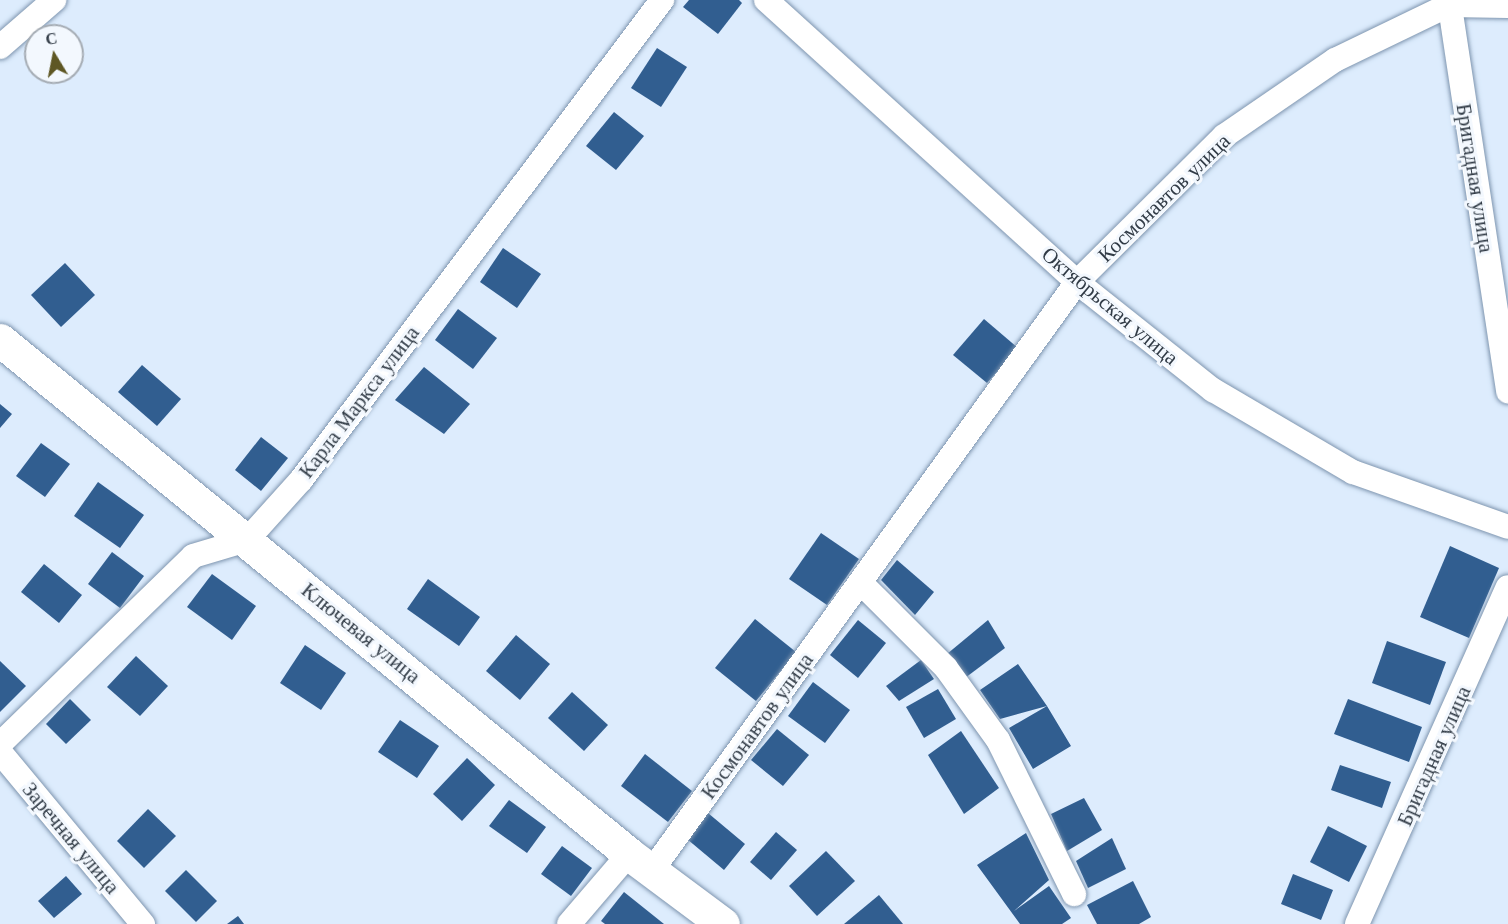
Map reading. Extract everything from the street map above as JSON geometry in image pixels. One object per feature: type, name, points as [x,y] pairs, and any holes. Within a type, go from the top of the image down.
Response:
[{"type":"street","points":[[0,47],[54,0]]},
{"type":"street","name":"Карла Маркса улица","points":[[247,540],[301,480],[662,0]]},
{"type":"street","name":"Октябрьская улица","points":[[766,0],[1077,282],[1213,390],[1353,472],[1508,527]]},
{"type":"street","points":[[1449,2],[1508,6]]},
{"type":"street","name":"Космонавтов улица","points":[[569,924],[641,861],[861,583],[1077,282],[1224,136],[1335,60],[1449,2]]},
{"type":"street","name":"Бригадная улица","points":[[1449,2],[1508,392]]},
{"type":"street","name":"Ключевая улица","points":[[0,340],[641,861],[723,924]]},
{"type":"street","points":[[0,744],[193,556],[247,540]]},
{"type":"street","points":[[861,583],[946,668],[998,740],[1074,894]]},
{"type":"street","name":"Бригадная улица","points":[[1357,924],[1508,587]]},
{"type":"street","name":"Заречная улица","points":[[0,753],[143,924]]},
{"type":"building","points":[[689,0],[739,0],[742,3],[718,34],[683,7]]},
{"type":"building","points":[[657,48],[687,67],[661,107],[631,88]]},
{"type":"building","points":[[614,112],[644,136],[616,170],[586,146]]},
{"type":"building","points":[[503,248],[541,274],[517,308],[480,282]]},
{"type":"building","points":[[65,263],[95,295],[61,327],[31,295]]},
{"type":"building","points":[[458,309],[497,338],[473,369],[435,340]]},
{"type":"building","points":[[984,319],[1018,348],[987,383],[953,355]]},
{"type":"building","points":[[142,365],[181,399],[157,426],[118,392]]},
{"type":"building","points":[[424,367],[470,404],[444,434],[395,400]]},
{"type":"building","points":[[0,404],[12,414],[0,428]]},
{"type":"building","points":[[261,437],[288,458],[261,491],[235,470]]},
{"type":"building","points":[[41,443],[70,464],[45,497],[16,476]]},
{"type":"building","points":[[98,482],[144,515],[120,548],[74,516]]},
{"type":"building","points":[[821,533],[859,559],[827,605],[789,579]]},
{"type":"building","points":[[1450,546],[1499,568],[1469,638],[1420,617]]},
{"type":"building","points":[[112,552],[144,576],[120,608],[88,584]]},
{"type":"building","points":[[897,560],[934,592],[915,615],[881,580]]},
{"type":"building","points":[[44,564],[82,595],[59,623],[21,592]]},
{"type":"building","points":[[212,574],[256,606],[232,640],[187,607]]},
{"type":"building","points":[[428,579],[480,617],[459,646],[407,609]]},
{"type":"building","points":[[755,619],[796,652],[756,701],[715,668]]},
{"type":"building","points":[[858,620],[886,643],[858,678],[830,655]]},
{"type":"building","points":[[988,620],[1005,648],[965,678],[947,654]]},
{"type":"building","points":[[516,635],[550,664],[520,700],[486,671]]},
{"type":"building","points":[[1387,641],[1446,662],[1430,705],[1372,683]]},
{"type":"building","points":[[305,645],[346,673],[321,710],[280,683]]},
{"type":"building","points":[[136,656],[168,686],[140,716],[107,687]]},
{"type":"building","points":[[921,660],[934,679],[899,701],[886,686]]},
{"type":"building","points":[[0,661],[26,686],[0,712]]},
{"type":"building","points":[[1018,664],[1047,706],[1000,719],[980,690]]},
{"type":"building","points":[[813,682],[850,710],[825,743],[788,716]]},
{"type":"building","points":[[938,689],[956,719],[924,738],[906,707]]},
{"type":"building","points":[[572,692],[608,725],[584,751],[548,718]]},
{"type":"building","points":[[70,699],[91,720],[66,744],[46,724]]},
{"type":"building","points":[[1348,699],[1422,727],[1409,762],[1334,734]]},
{"type":"building","points":[[1047,706],[1071,746],[1033,769],[1009,728]]},
{"type":"building","points":[[400,720],[439,746],[417,778],[378,752]]},
{"type":"building","points":[[777,729],[809,755],[783,786],[751,760]]},
{"type":"building","points":[[961,731],[999,788],[964,814],[928,755]]},
{"type":"building","points":[[645,754],[692,791],[668,822],[621,786]]},
{"type":"building","points":[[467,758],[495,785],[462,821],[433,794]]},
{"type":"building","points":[[1340,765],[1391,782],[1382,808],[1331,790]]},
{"type":"building","points":[[1084,798],[1102,830],[1067,851],[1051,814]]},
{"type":"building","points":[[509,800],[546,827],[527,853],[489,826]]},
{"type":"building","points":[[148,809],[176,836],[144,868],[117,841]]},
{"type":"building","points":[[708,813],[745,844],[724,870],[687,839]]},
{"type":"building","points":[[1328,826],[1367,846],[1349,882],[1310,862]]},
{"type":"building","points":[[776,832],[797,850],[771,880],[750,862]]},
{"type":"building","points":[[1026,833],[1049,880],[1014,911],[1049,886],[1071,918],[1062,924],[1020,924],[977,865]]},
{"type":"building","points":[[1112,838],[1126,869],[1088,888],[1076,861]]},
{"type":"building","points":[[562,846],[592,868],[571,896],[541,874]]},
{"type":"building","points":[[826,851],[855,881],[817,916],[789,886]]},
{"type":"building","points":[[186,870],[217,901],[196,922],[165,891]]},
{"type":"building","points":[[1293,874],[1333,890],[1321,920],[1281,904]]},
{"type":"building","points":[[66,876],[82,894],[54,918],[38,901]]},
{"type":"building","points":[[1133,881],[1151,917],[1139,924],[1097,924],[1087,905]]},
{"type":"building","points":[[624,892],[664,924],[605,924],[601,921]]},
{"type":"building","points":[[879,895],[903,924],[844,924]]},
{"type":"building","points":[[238,916],[244,924],[227,924]]}]
